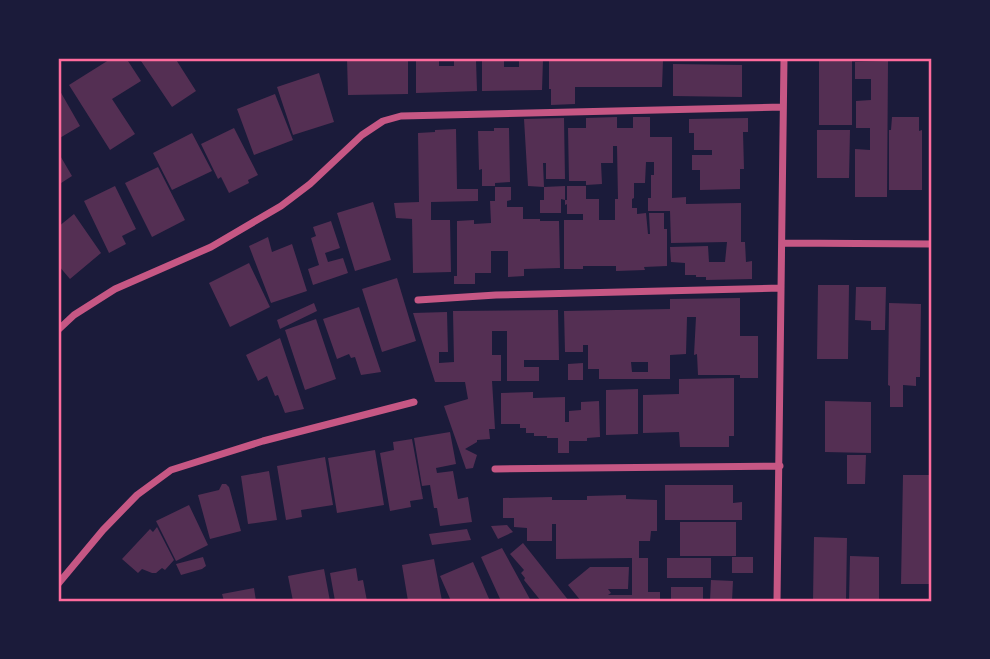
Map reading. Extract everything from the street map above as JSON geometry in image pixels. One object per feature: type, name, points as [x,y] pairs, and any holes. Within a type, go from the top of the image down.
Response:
[{"type":"street","points":[[778,601],[784,58]]},
{"type":"street","points":[[58,330],[74,314],[115,289],[211,247],[281,206],[310,184],[362,135],[383,121],[401,116],[783,107]]},
{"type":"street","points":[[782,243],[932,244]]},
{"type":"street","points":[[418,300],[496,295],[781,288]]},
{"type":"street","points":[[58,584],[103,530],[137,495],[171,470],[263,441],[414,402]]},
{"type":"street","points":[[495,469],[779,466]]},
{"type":"building","points":[[112,58],[126,58],[141,81],[112,99],[135,134],[110,150],[69,85]]},
{"type":"building","points":[[139,58],[175,58],[196,91],[172,107]]},
{"type":"building","points":[[347,58],[408,58],[408,94],[348,95]]},
{"type":"building","points":[[819,58],[852,58],[852,125],[819,125]]},
{"type":"building","points":[[416,59],[439,59],[439,66],[454,66],[454,59],[476,60],[477,91],[416,93]]},
{"type":"building","points":[[482,60],[504,60],[504,67],[519,67],[519,60],[543,60],[542,90],[482,91]]},
{"type":"building","points":[[549,60],[663,61],[662,87],[575,87],[575,104],[551,105]]},
{"type":"building","points":[[888,61],[887,197],[855,197],[855,149],[870,150],[870,128],[856,128],[856,101],[871,100],[871,79],[855,79],[855,62]]},
{"type":"building","points":[[673,64],[742,65],[742,97],[673,96]]},
{"type":"building","points":[[319,73],[334,122],[293,135],[277,87]]},
{"type":"building","points":[[60,91],[80,126],[58,139],[58,92]]},
{"type":"building","points":[[275,94],[293,140],[254,155],[237,109]]},
{"type":"building","points":[[617,117],[617,128],[633,128],[633,117],[650,117],[650,137],[672,137],[672,198],[686,197],[686,204],[741,203],[741,242],[745,242],[746,262],[752,261],[752,279],[706,280],[706,277],[685,275],[685,263],[671,262],[670,247],[708,246],[709,262],[725,262],[727,242],[671,243],[670,211],[648,211],[654,162],[646,162],[645,183],[634,183],[632,208],[637,208],[637,214],[646,213],[648,234],[649,213],[664,213],[667,266],[616,271],[616,266],[564,269],[564,220],[583,220],[583,214],[567,214],[567,186],[586,186],[586,199],[599,199],[599,220],[615,220],[615,199],[618,199],[617,146],[613,146],[613,163],[601,163],[602,184],[586,185],[586,181],[569,181],[568,128],[586,128],[586,118]]},
{"type":"building","points":[[892,117],[919,117],[919,131],[922,130],[922,190],[889,190],[889,130]]},
{"type":"building","points":[[564,118],[565,179],[546,179],[546,163],[543,163],[544,187],[528,186],[524,119]]},
{"type":"building","points":[[748,118],[748,132],[743,132],[744,169],[740,169],[740,189],[700,190],[700,170],[692,170],[692,155],[712,155],[712,150],[694,150],[694,133],[689,133],[689,119]]},
{"type":"building","points":[[234,128],[258,175],[229,193],[221,177],[218,179],[201,144]]},
{"type":"building","points":[[494,128],[509,128],[510,182],[482,186],[478,131],[494,131]]},
{"type":"building","points":[[456,129],[457,189],[478,189],[478,201],[431,202],[431,220],[450,220],[451,272],[413,273],[412,219],[396,218],[394,203],[419,202],[418,133]]},
{"type":"building","points":[[817,130],[850,130],[849,178],[817,178]]},
{"type":"building","points":[[192,133],[212,171],[172,190],[153,153]]},
{"type":"building","points":[[58,152],[72,176],[58,185]]},
{"type":"building","points":[[158,167],[185,220],[152,237],[125,183]]},
{"type":"building","points":[[115,186],[136,229],[122,236],[126,244],[109,253],[84,201]]},
{"type":"building","points":[[565,186],[561,213],[540,213],[544,187]]},
{"type":"building","points":[[495,187],[511,187],[511,200],[507,201],[507,207],[523,207],[523,219],[559,221],[560,268],[524,269],[524,276],[508,277],[508,251],[491,251],[491,273],[475,273],[475,284],[454,284],[454,276],[457,276],[457,221],[491,223],[490,201],[495,201]]},
{"type":"building","points":[[373,202],[391,260],[355,271],[337,213]]},
{"type":"building","points":[[74,214],[101,253],[70,279],[58,265],[58,227]]},
{"type":"building","points":[[331,221],[340,248],[325,253],[328,262],[343,258],[348,273],[313,285],[308,269],[319,265],[311,238],[316,236],[313,227]]},
{"type":"building","points":[[268,237],[272,252],[292,244],[307,291],[271,303],[249,246]]},
{"type":"building","points":[[249,263],[270,307],[230,327],[209,283]]},
{"type":"building","points":[[397,278],[416,341],[382,352],[362,289]]},
{"type":"building","points":[[818,285],[849,285],[848,359],[817,359]]},
{"type":"building","points":[[856,287],[886,287],[885,330],[871,330],[871,321],[855,320]]},
{"type":"building","points":[[740,298],[740,336],[758,336],[758,378],[698,375],[697,354],[694,355],[696,317],[687,317],[686,354],[670,355],[670,379],[599,379],[599,369],[588,369],[588,345],[583,345],[583,352],[565,352],[564,311],[670,309],[670,299]],"holes":[[[631,362],[648,362],[648,372],[632,372]]]},
{"type":"building","points":[[314,303],[317,311],[280,329],[277,320]]},
{"type":"building","points":[[889,303],[921,304],[920,377],[916,377],[916,386],[903,385],[903,407],[890,407]]},
{"type":"building","points":[[359,307],[381,372],[361,375],[355,357],[351,358],[349,354],[337,359],[323,319]]},
{"type":"building","points":[[558,310],[559,360],[524,360],[524,367],[539,367],[539,381],[507,381],[507,331],[492,331],[492,355],[501,355],[501,381],[492,381],[495,429],[489,429],[490,439],[477,440],[465,449],[477,455],[473,468],[466,469],[444,406],[468,399],[465,382],[435,382],[413,313],[447,312],[448,352],[439,352],[439,363],[454,362],[453,311]]},
{"type":"building","points":[[316,319],[336,379],[305,390],[285,330]]},
{"type":"building","points":[[280,338],[304,409],[285,413],[267,376],[258,381],[246,355]]},
{"type":"building","points":[[583,363],[583,380],[568,380],[568,364]]},
{"type":"building","points":[[734,378],[734,436],[729,436],[729,447],[680,447],[679,432],[643,433],[643,395],[679,394],[679,379]]},
{"type":"building","points":[[638,389],[638,434],[606,435],[606,390]]},
{"type":"building","points":[[533,392],[533,398],[565,397],[565,422],[569,422],[569,411],[581,410],[581,402],[599,401],[600,437],[587,438],[587,441],[569,441],[569,453],[558,453],[558,438],[534,436],[534,433],[526,433],[526,428],[520,428],[520,424],[501,424],[501,393]]},
{"type":"building","points":[[825,401],[871,402],[871,453],[825,452]]},
{"type":"building","points":[[450,432],[456,464],[436,468],[437,473],[453,471],[458,499],[468,497],[472,522],[440,526],[430,485],[422,486],[414,438]]},
{"type":"building","points":[[412,439],[423,499],[410,501],[411,507],[390,511],[380,453],[394,450],[393,442]]},
{"type":"building","points":[[375,450],[384,505],[337,513],[328,458]]},
{"type":"building","points":[[847,455],[866,455],[865,484],[847,484]]},
{"type":"building","points":[[325,457],[333,505],[301,510],[302,517],[286,520],[277,466]]},
{"type":"building","points":[[269,471],[277,520],[248,524],[241,476]]},
{"type":"building","points":[[903,475],[932,475],[932,584],[901,584]]},
{"type":"building","points":[[222,484],[229,487],[241,531],[210,539],[198,495],[219,490]]},
{"type":"building","points":[[665,485],[733,485],[733,503],[742,502],[742,520],[665,520]]},
{"type":"building","points":[[626,495],[626,499],[657,500],[657,531],[651,531],[650,541],[639,541],[639,558],[648,558],[648,592],[660,592],[660,601],[581,601],[568,585],[590,567],[629,567],[628,589],[608,589],[611,593],[608,595],[632,595],[632,558],[556,559],[556,524],[552,524],[552,541],[527,541],[527,528],[514,527],[514,518],[503,518],[503,498],[552,497],[552,500],[587,500],[587,496]]},
{"type":"building","points":[[189,505],[208,545],[176,561],[156,521]]},
{"type":"building","points":[[680,522],[736,522],[736,556],[680,556]]},
{"type":"building","points":[[507,525],[513,532],[498,539],[491,526]]},
{"type":"building","points":[[157,527],[174,560],[165,570],[162,568],[152,573],[142,569],[138,573],[122,559],[150,529],[153,532]]},
{"type":"building","points":[[467,529],[471,540],[432,545],[429,534]]},
{"type":"building","points":[[814,537],[847,538],[846,601],[813,601]]},
{"type":"building","points":[[523,543],[569,601],[541,601],[524,580],[521,573],[524,570],[510,554]]},
{"type":"building","points":[[502,548],[531,601],[501,601],[481,557]]},
{"type":"building","points":[[850,556],[879,557],[879,601],[849,601]]},
{"type":"building","points":[[203,557],[206,566],[181,575],[176,564]]},
{"type":"building","points":[[732,557],[753,557],[753,573],[732,573]]},
{"type":"building","points":[[667,558],[711,558],[711,578],[667,578]]},
{"type":"building","points":[[434,559],[442,601],[408,601],[402,565]]},
{"type":"building","points":[[473,562],[490,601],[451,601],[440,576]]},
{"type":"building","points":[[356,568],[358,581],[363,580],[367,601],[335,601],[330,573]]},
{"type":"building","points":[[324,569],[330,601],[293,601],[288,576]]},
{"type":"building","points":[[711,580],[733,581],[732,601],[710,601]]},
{"type":"building","points":[[671,587],[703,587],[703,601],[671,601]]},
{"type":"building","points":[[254,588],[256,601],[224,601],[222,594]]}]
